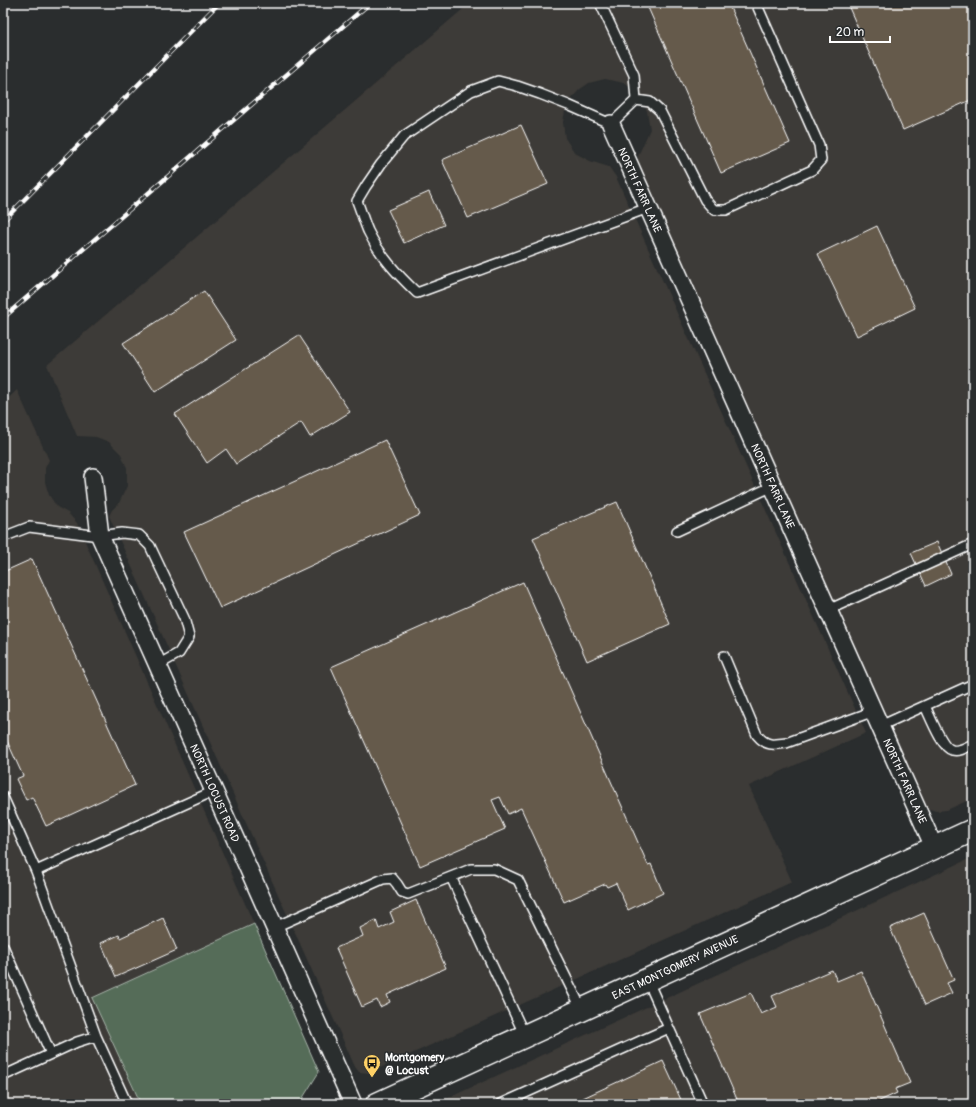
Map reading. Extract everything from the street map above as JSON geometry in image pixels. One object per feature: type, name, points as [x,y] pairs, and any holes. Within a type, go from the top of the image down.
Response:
[{"type":"main road","name":"EAST MONTGOMERY AVENUE","points":[[378,1104],[934,847],[972,834]]},
{"type":"street","name":"NORTH FARR LANE","points":[[610,124],[934,847]]},
{"type":"street","name":"NORTH LOCUST ROAD","points":[[93,477],[100,536],[353,1104]]},
{"type":"lane","points":[[600,3],[634,75],[636,100]]},
{"type":"lane","points":[[636,100],[650,102],[660,111],[705,200],[714,210],[726,210],[812,170],[821,160],[819,145],[756,3]]},
{"type":"lane","points":[[636,100],[610,124],[540,94],[498,81],[471,91],[404,136],[374,175],[357,201],[368,230],[381,254],[397,275],[417,293],[648,208]]},
{"type":"lane","points":[[677,531],[773,486]]},
{"type":"lane","points":[[3,537],[29,527],[100,536],[122,533],[139,535],[150,546],[184,618],[189,637],[179,653],[158,665]]},
{"type":"lane","points":[[828,610],[973,544]]},
{"type":"lane","points":[[724,656],[757,735],[762,742],[772,745],[786,743],[925,706],[973,684]]},
{"type":"lane","points":[[925,706],[945,746],[952,750],[959,750],[973,744]]},
{"type":"lane","points":[[36,871],[214,790]]},
{"type":"lane","points":[[3,796],[36,871],[96,1036],[127,1104]]},
{"type":"lane","points":[[275,927],[383,879],[392,878],[402,892],[408,894],[471,869],[494,869],[518,880],[582,1010]]},
{"type":"lane","points":[[451,877],[525,1036]]},
{"type":"lane","points":[[3,946],[51,1054]]},
{"type":"lane","points":[[647,979],[703,1104]]},
{"type":"lane","points":[[501,1104],[669,1028]]},
{"type":"lane","points":[[3,1076],[77,1042],[96,1036]]},
{"type":"shaded area","points":[[470,3],[973,3],[973,798],[947,810],[936,811],[923,807],[638,167],[638,156],[650,129],[647,111],[639,94],[624,83],[605,79],[589,83],[579,90],[566,106],[563,122],[565,138],[575,153],[590,161],[609,167],[616,177],[866,733],[749,786],[792,882],[369,1073],[359,1072],[355,1067],[109,516],[112,510],[119,503],[127,486],[127,468],[121,454],[109,442],[96,437],[77,436],[47,365]]},
{"type":"shaded area","points":[[17,390],[49,460],[45,468],[45,482],[49,495],[57,507],[68,513],[77,523],[254,924],[92,998],[141,1104],[3,1104],[3,403]]},
{"type":"shaded area","points":[[973,857],[973,1104],[435,1104],[734,967]]},
{"type":"green space","points":[[254,924],[319,1072],[299,1104],[141,1104],[92,998]]},
{"type":"building","points":[[646,3],[728,3],[790,143],[721,173]]},
{"type":"building","points":[[847,3],[973,3],[973,99],[903,130]]},
{"type":"building","points":[[521,125],[548,184],[468,218],[442,160]]},
{"type":"building","points":[[429,192],[444,225],[404,243],[388,210]]},
{"type":"building","points":[[877,226],[915,308],[857,336],[818,254]]},
{"type":"building","points":[[204,291],[236,340],[155,392],[123,343]]},
{"type":"building","points":[[299,335],[350,412],[310,437],[301,422],[236,464],[226,449],[207,463],[175,414]]},
{"type":"building","points":[[385,440],[420,515],[220,608],[184,532]]},
{"type":"building","points":[[617,502],[670,624],[587,661],[533,538]]},
{"type":"building","points":[[937,542],[951,574],[926,586],[911,553]]},
{"type":"building","points":[[32,559],[135,785],[46,826],[32,797],[26,800],[16,779],[23,776],[3,732],[3,572]]},
{"type":"building","points":[[523,582],[648,865],[651,864],[663,893],[628,910],[616,883],[607,887],[605,884],[564,902],[521,808],[508,814],[500,797],[492,800],[505,829],[420,866],[331,667]]},
{"type":"building","points":[[416,900],[446,968],[387,995],[390,1002],[380,1007],[377,1000],[362,1007],[336,948],[363,936],[360,928],[376,920],[379,929],[394,922],[390,912]]},
{"type":"building","points":[[924,913],[954,980],[947,983],[952,993],[925,1005],[890,928]]},
{"type":"building","points":[[163,918],[177,950],[116,977],[101,943],[119,935],[120,938]]},
{"type":"building","points":[[832,970],[837,981],[861,971],[910,1083],[895,1089],[897,1093],[873,1104],[739,1104],[700,1014],[751,993],[761,1014],[777,1007],[772,996]]},
{"type":"building","points":[[663,1061],[683,1104],[570,1104]]},
{"type":"railway","points":[[3,221],[219,3]]},
{"type":"railway","points":[[3,318],[370,3]]},
{"type":"place","name":"Montgomery @ Locust","points":[[372,1078]]}]
